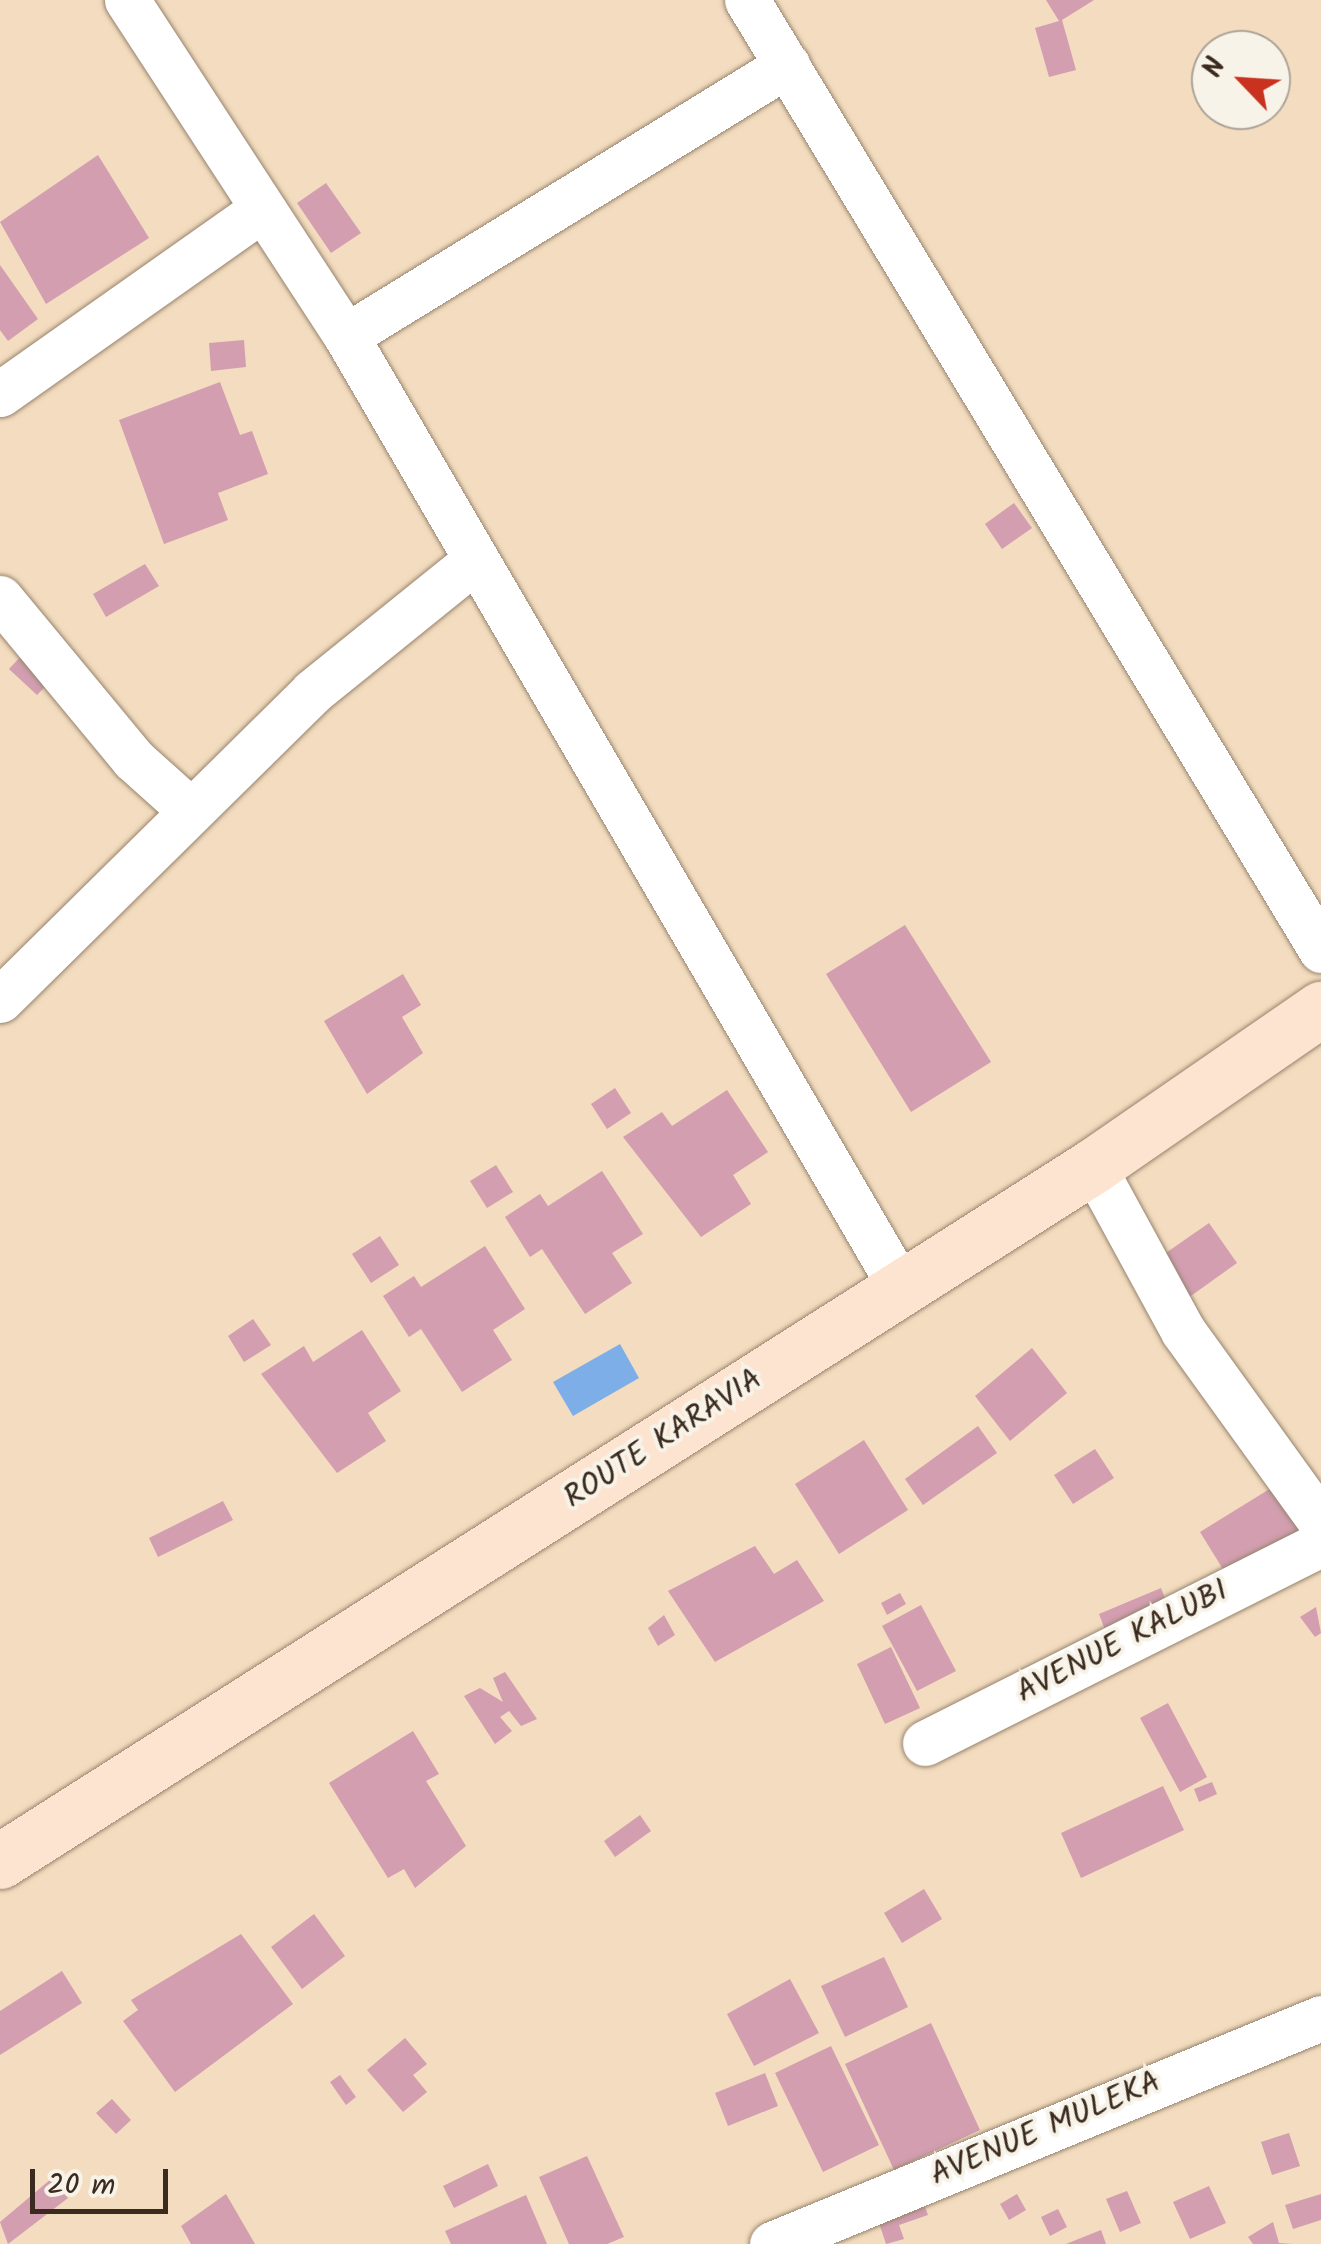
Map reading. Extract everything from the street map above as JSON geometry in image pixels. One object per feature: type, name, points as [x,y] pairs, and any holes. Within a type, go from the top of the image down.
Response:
[{"type":"street","points":[[127,0],[346,336],[472,563],[901,1288]]},
{"type":"street","points":[[747,0],[1321,950]]},
{"type":"street","points":[[346,336],[787,64]]},
{"type":"street","points":[[0,394],[261,210]]},
{"type":"street","points":[[0,1000],[312,692],[472,563]]},
{"type":"street","points":[[0,598],[133,759],[190,810]]},
{"type":"street","name":"ROUTE KARAVIA","points":[[0,1861],[1093,1166],[1321,1009]]},
{"type":"street","points":[[1093,1166],[1183,1331],[1321,1522]]},
{"type":"street","name":"AVENUE KALUBI","points":[[924,1742],[1321,1544]]},
{"type":"street","name":"AVENUE MULEKA","points":[[772,2244],[1321,2018]]},
{"type":"water","points":[[620,1344],[639,1378],[573,1416],[553,1382]]},
{"type":"building","points":[[1046,0],[1094,0],[1062,20],[1076,70],[1049,77],[1035,28],[1059,21]]},
{"type":"building","points":[[98,155],[149,238],[46,304],[0,222]]},
{"type":"building","points":[[326,183],[361,233],[331,253],[297,203]]},
{"type":"building","points":[[0,265],[38,319],[8,341],[0,330]]},
{"type":"building","points":[[244,340],[246,367],[211,371],[209,343]]},
{"type":"building","points":[[220,382],[240,435],[252,431],[268,474],[218,493],[228,520],[164,544],[119,420]]},
{"type":"building","points":[[1014,503],[1032,528],[1002,549],[985,524]]},
{"type":"building","points":[[145,564],[159,586],[106,617],[93,594]]},
{"type":"building","points":[[24,653],[52,680],[37,695],[9,669]]},
{"type":"building","points":[[905,925],[991,1062],[911,1112],[826,974]]},
{"type":"building","points":[[403,974],[421,1005],[402,1017],[423,1053],[367,1094],[324,1021]]},
{"type":"building","points":[[615,1088],[631,1113],[607,1129],[591,1104]]},
{"type":"building","points":[[727,1090],[768,1152],[733,1175],[751,1204],[701,1237],[623,1137],[662,1112],[672,1126]]},
{"type":"building","points":[[496,1165],[513,1192],[487,1208],[470,1181]]},
{"type":"building","points":[[602,1171],[643,1234],[612,1253],[632,1283],[585,1314],[542,1249],[530,1257],[505,1217],[540,1194],[548,1206]]},
{"type":"building","points":[[1209,1223],[1237,1263],[1188,1298],[1160,1257]]},
{"type":"building","points":[[380,1236],[399,1265],[371,1283],[352,1254]]},
{"type":"building","points":[[485,1246],[525,1309],[493,1330],[512,1360],[462,1392],[421,1329],[409,1337],[383,1296],[414,1276],[421,1287]]},
{"type":"building","points":[[253,1319],[271,1345],[244,1362],[228,1336]]},
{"type":"building","points":[[362,1330],[401,1391],[368,1413],[386,1441],[337,1473],[261,1374],[304,1346],[313,1362]]},
{"type":"building","points":[[1032,1348],[1067,1393],[1010,1441],[975,1396]]},
{"type":"building","points":[[978,1426],[997,1453],[923,1505],[905,1479]]},
{"type":"building","points":[[864,1440],[908,1510],[839,1554],[795,1484]]},
{"type":"building","points":[[1095,1449],[1114,1478],[1073,1504],[1054,1475]]},
{"type":"building","points":[[1284,1480],[1313,1528],[1229,1579],[1200,1532]]},
{"type":"building","points":[[223,1501],[233,1520],[158,1557],[149,1538]]},
{"type":"building","points":[[755,1546],[774,1574],[797,1560],[824,1601],[715,1662],[668,1591]]},
{"type":"building","points":[[1161,1588],[1169,1608],[1107,1635],[1099,1614]]},
{"type":"building","points":[[900,1593],[906,1604],[887,1615],[881,1603]]},
{"type":"building","points":[[921,1605],[956,1671],[917,1691],[882,1626]]},
{"type":"building","points":[[1316,1607],[1321,1633],[1315,1637],[1300,1617]]},
{"type":"building","points":[[664,1615],[675,1635],[658,1646],[648,1628]]},
{"type":"building","points":[[891,1647],[920,1708],[885,1724],[857,1664]]},
{"type":"building","points":[[505,1672],[537,1719],[521,1726],[509,1711],[500,1717],[512,1731],[495,1744],[464,1696],[480,1688],[503,1702],[493,1678]]},
{"type":"building","points":[[1168,1703],[1207,1777],[1180,1792],[1140,1718]]},
{"type":"building","points":[[413,1731],[439,1774],[426,1781],[466,1846],[415,1888],[404,1869],[388,1878],[329,1783]]},
{"type":"building","points":[[1212,1782],[1217,1794],[1199,1802],[1194,1789]]},
{"type":"building","points":[[1163,1786],[1184,1830],[1081,1878],[1061,1833]]},
{"type":"building","points":[[640,1815],[651,1831],[615,1857],[604,1841]]},
{"type":"building","points":[[924,1889],[942,1919],[902,1943],[884,1913]]},
{"type":"building","points":[[314,1914],[345,1956],[302,1989],[271,1947]]},
{"type":"building","points":[[241,1934],[293,2004],[175,2092],[123,2021],[138,2010],[131,2000]]},
{"type":"building","points":[[884,1957],[908,2007],[845,2037],[821,1986]]},
{"type":"building","points":[[62,1971],[82,2003],[0,2055],[0,2011]]},
{"type":"building","points":[[790,1979],[819,2033],[754,2066],[727,2014]]},
{"type":"building","points":[[931,2023],[980,2130],[894,2170],[845,2064]]},
{"type":"building","points":[[405,2038],[427,2064],[413,2075],[427,2092],[403,2112],[367,2070]]},
{"type":"building","points":[[831,2046],[879,2145],[823,2172],[775,2073]]},
{"type":"building","points":[[765,2073],[778,2106],[728,2126],[715,2093]]},
{"type":"building","points":[[340,2075],[356,2097],[346,2105],[330,2082]]},
{"type":"building","points":[[112,2099],[131,2120],[116,2134],[96,2113]]},
{"type":"building","points":[[1289,2133],[1300,2166],[1272,2175],[1261,2142]]},
{"type":"building","points":[[587,2156],[624,2237],[607,2244],[569,2244],[539,2177]]},
{"type":"building","points":[[488,2164],[498,2186],[454,2208],[443,2186]]},
{"type":"building","points":[[51,2179],[68,2198],[8,2244],[0,2222]]},
{"type":"building","points":[[1209,2186],[1226,2223],[1190,2239],[1173,2202]]},
{"type":"building","points":[[1127,2191],[1141,2223],[1120,2232],[1106,2199]]},
{"type":"building","points":[[226,2194],[255,2244],[191,2244],[181,2226]]},
{"type":"building","points":[[1017,2194],[1026,2210],[1009,2220],[1000,2204]]},
{"type":"building","points":[[1321,2194],[1321,2220],[1293,2229],[1285,2205]]},
{"type":"building","points":[[526,2195],[547,2244],[451,2244],[445,2231]]},
{"type":"building","points":[[924,2204],[928,2215],[899,2225],[904,2239],[886,2244],[878,2220]]},
{"type":"building","points":[[1058,2209],[1067,2227],[1050,2236],[1041,2217]]},
{"type":"building","points":[[1273,2222],[1279,2243],[1293,2244],[1253,2244],[1248,2237]]},
{"type":"building","points":[[1101,2230],[1106,2244],[1066,2244]]}]
